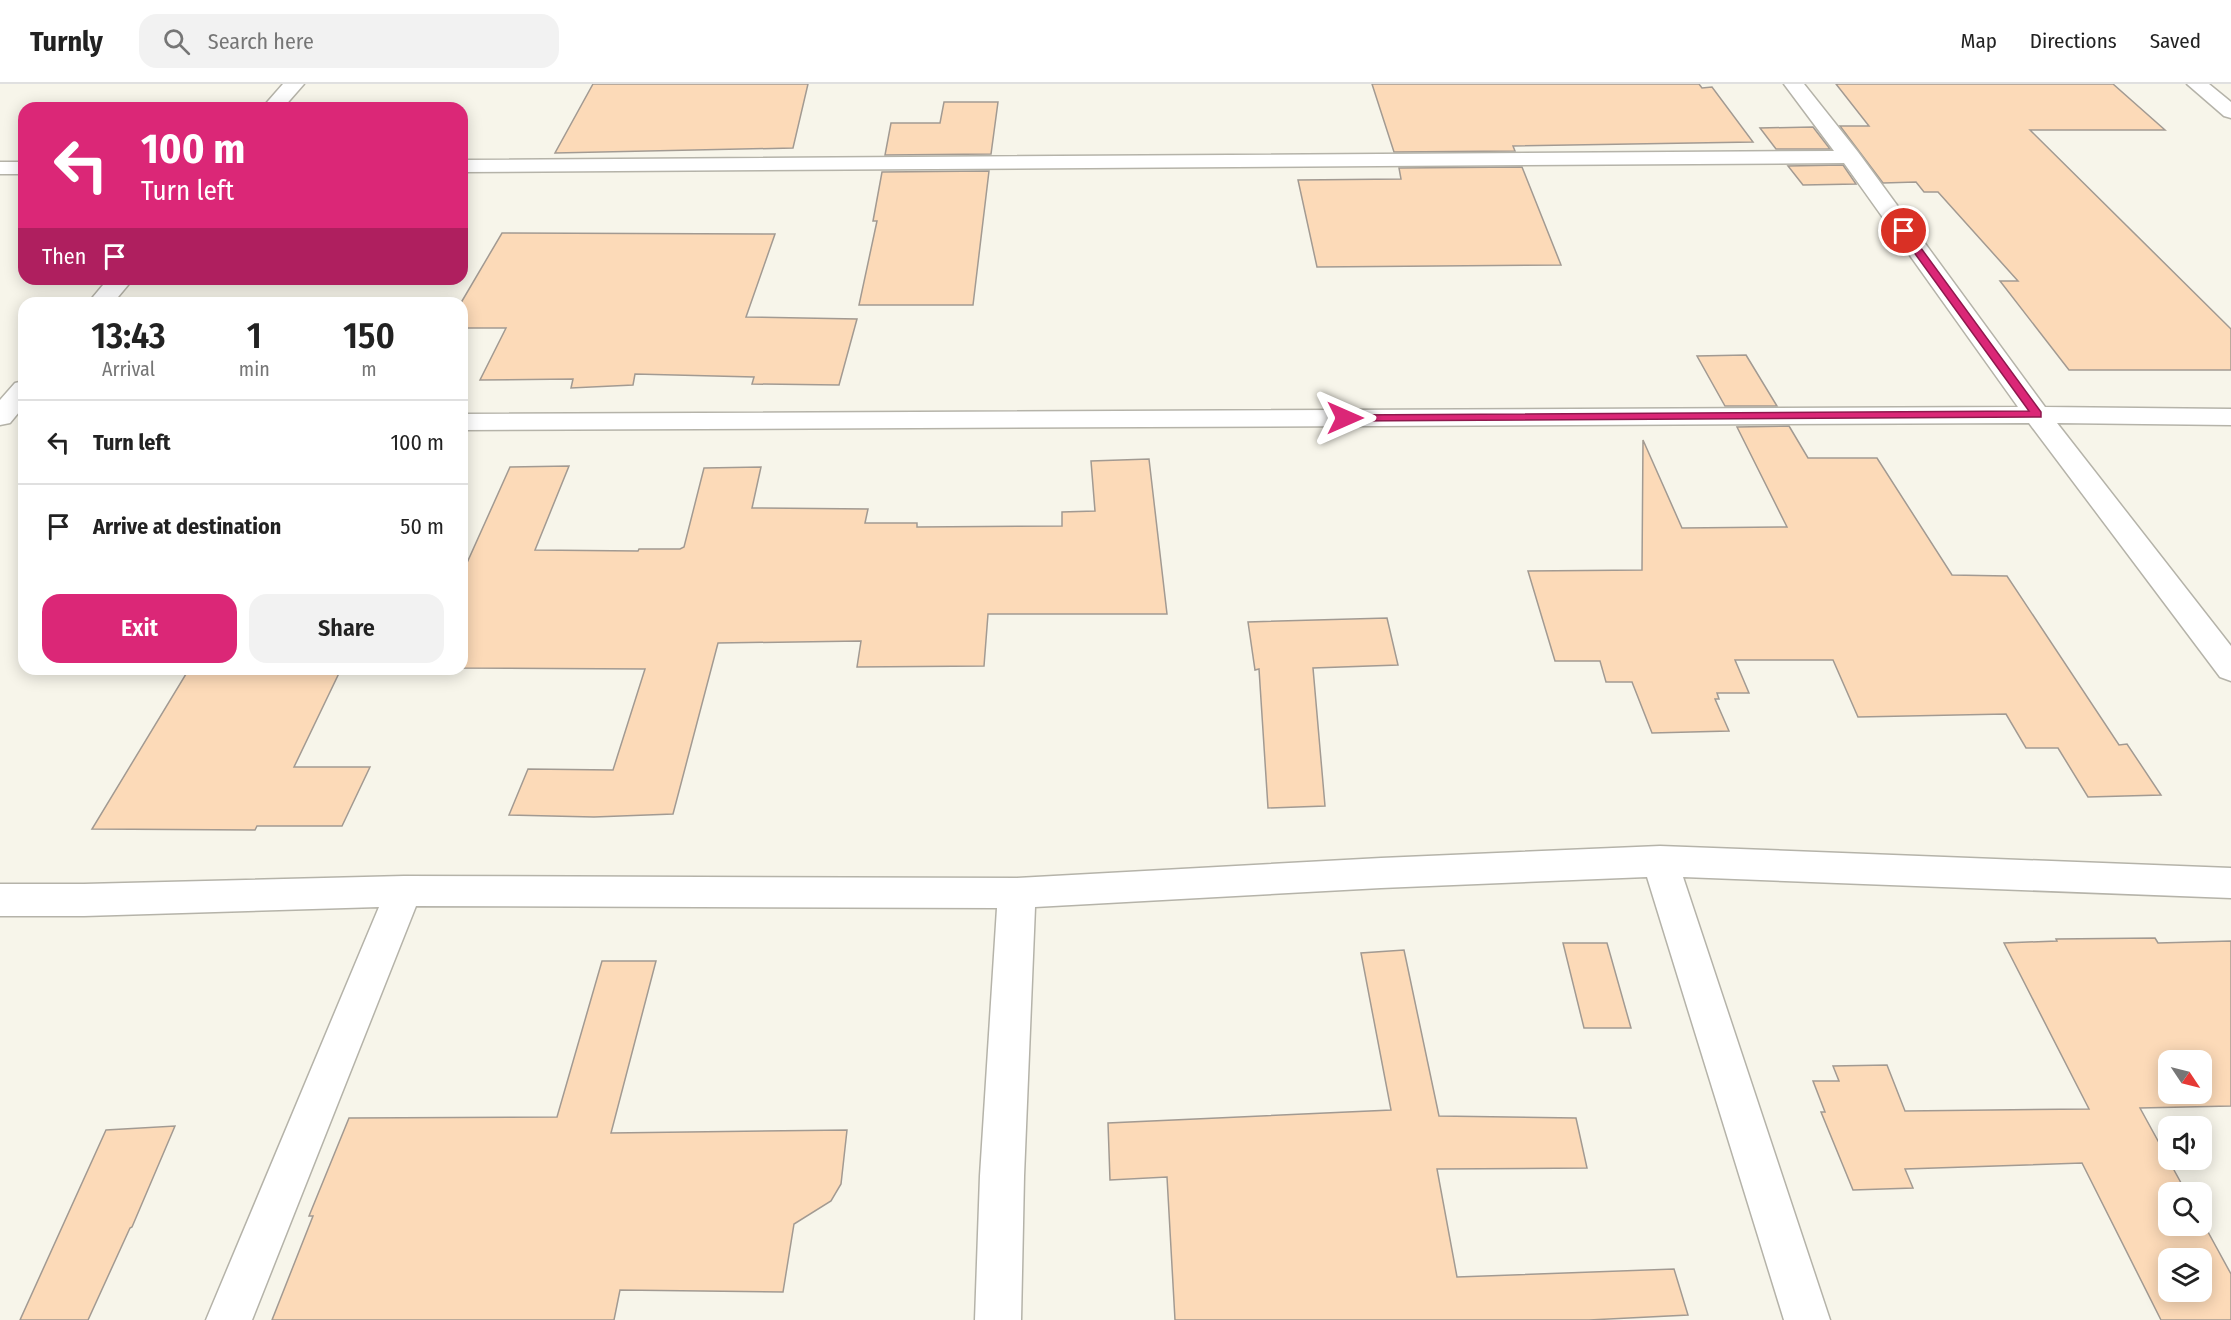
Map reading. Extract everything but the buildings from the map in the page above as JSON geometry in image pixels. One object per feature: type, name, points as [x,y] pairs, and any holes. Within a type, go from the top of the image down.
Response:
[{"type":"street","points":[[278,102],[294,84]]},
{"type":"street","points":[[1794,84],[1850,157],[2037,415],[2231,669]]},
{"type":"street","points":[[2196,84],[2231,112]]},
{"type":"street","points":[[468,166],[1850,157]]},
{"type":"street","points":[[0,168],[18,168]]},
{"type":"street","points":[[106,297],[116,285]]},
{"type":"street","points":[[0,417],[18,397]]},
{"type":"street","points":[[468,422],[2037,415],[2231,417]]},
{"type":"street","points":[[0,425],[18,425]]},
{"type":"street","points":[[0,900],[84,900],[404,891],[1017,893],[1381,873],[1660,861],[2231,883]]},
{"type":"street","points":[[1660,861],[1807,1320]]},
{"type":"street","points":[[229,1320],[404,891]]},
{"type":"street","points":[[998,1320],[1002,1176],[1017,893]]},
{"type":"route","points":[[1345,418],[2037,415],[1904,231]]}]
